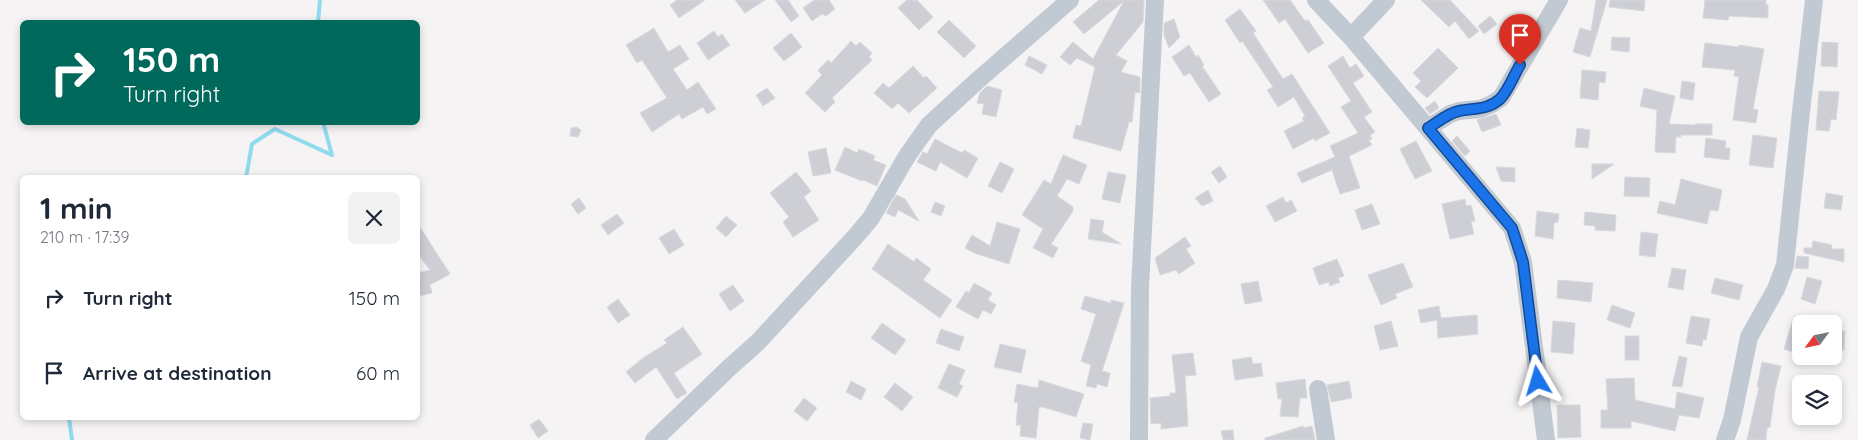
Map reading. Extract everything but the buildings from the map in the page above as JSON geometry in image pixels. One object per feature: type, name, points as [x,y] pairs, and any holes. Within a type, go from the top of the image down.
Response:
[{"type":"street","points":[[654,440],[730,366],[758,342],[855,237],[871,218],[907,156],[929,125],[1070,0]]},
{"type":"street","points":[[1139,440],[1140,287],[1155,0]]},
{"type":"street","points":[[1316,0],[1351,37],[1512,228],[1523,262],[1546,440]]},
{"type":"street","points":[[1351,37],[1386,0]]},
{"type":"street","points":[[1428,128],[1450,114],[1480,109],[1501,98],[1559,0]]},
{"type":"street","points":[[1725,440],[1732,420],[1749,337],[1776,289],[1785,265],[1814,0]]},
{"type":"street","points":[[1318,389],[1326,440]]},
{"type":"waterway","points":[[318,20],[320,0]]},
{"type":"waterway","points":[[247,175],[252,144],[275,129],[332,155],[324,125]]},
{"type":"waterway","points":[[69,420],[72,440]]},
{"type":"route","points":[[1520,65],[1501,98],[1480,109],[1450,114],[1428,128],[1512,228],[1523,262],[1538,381]]}]
